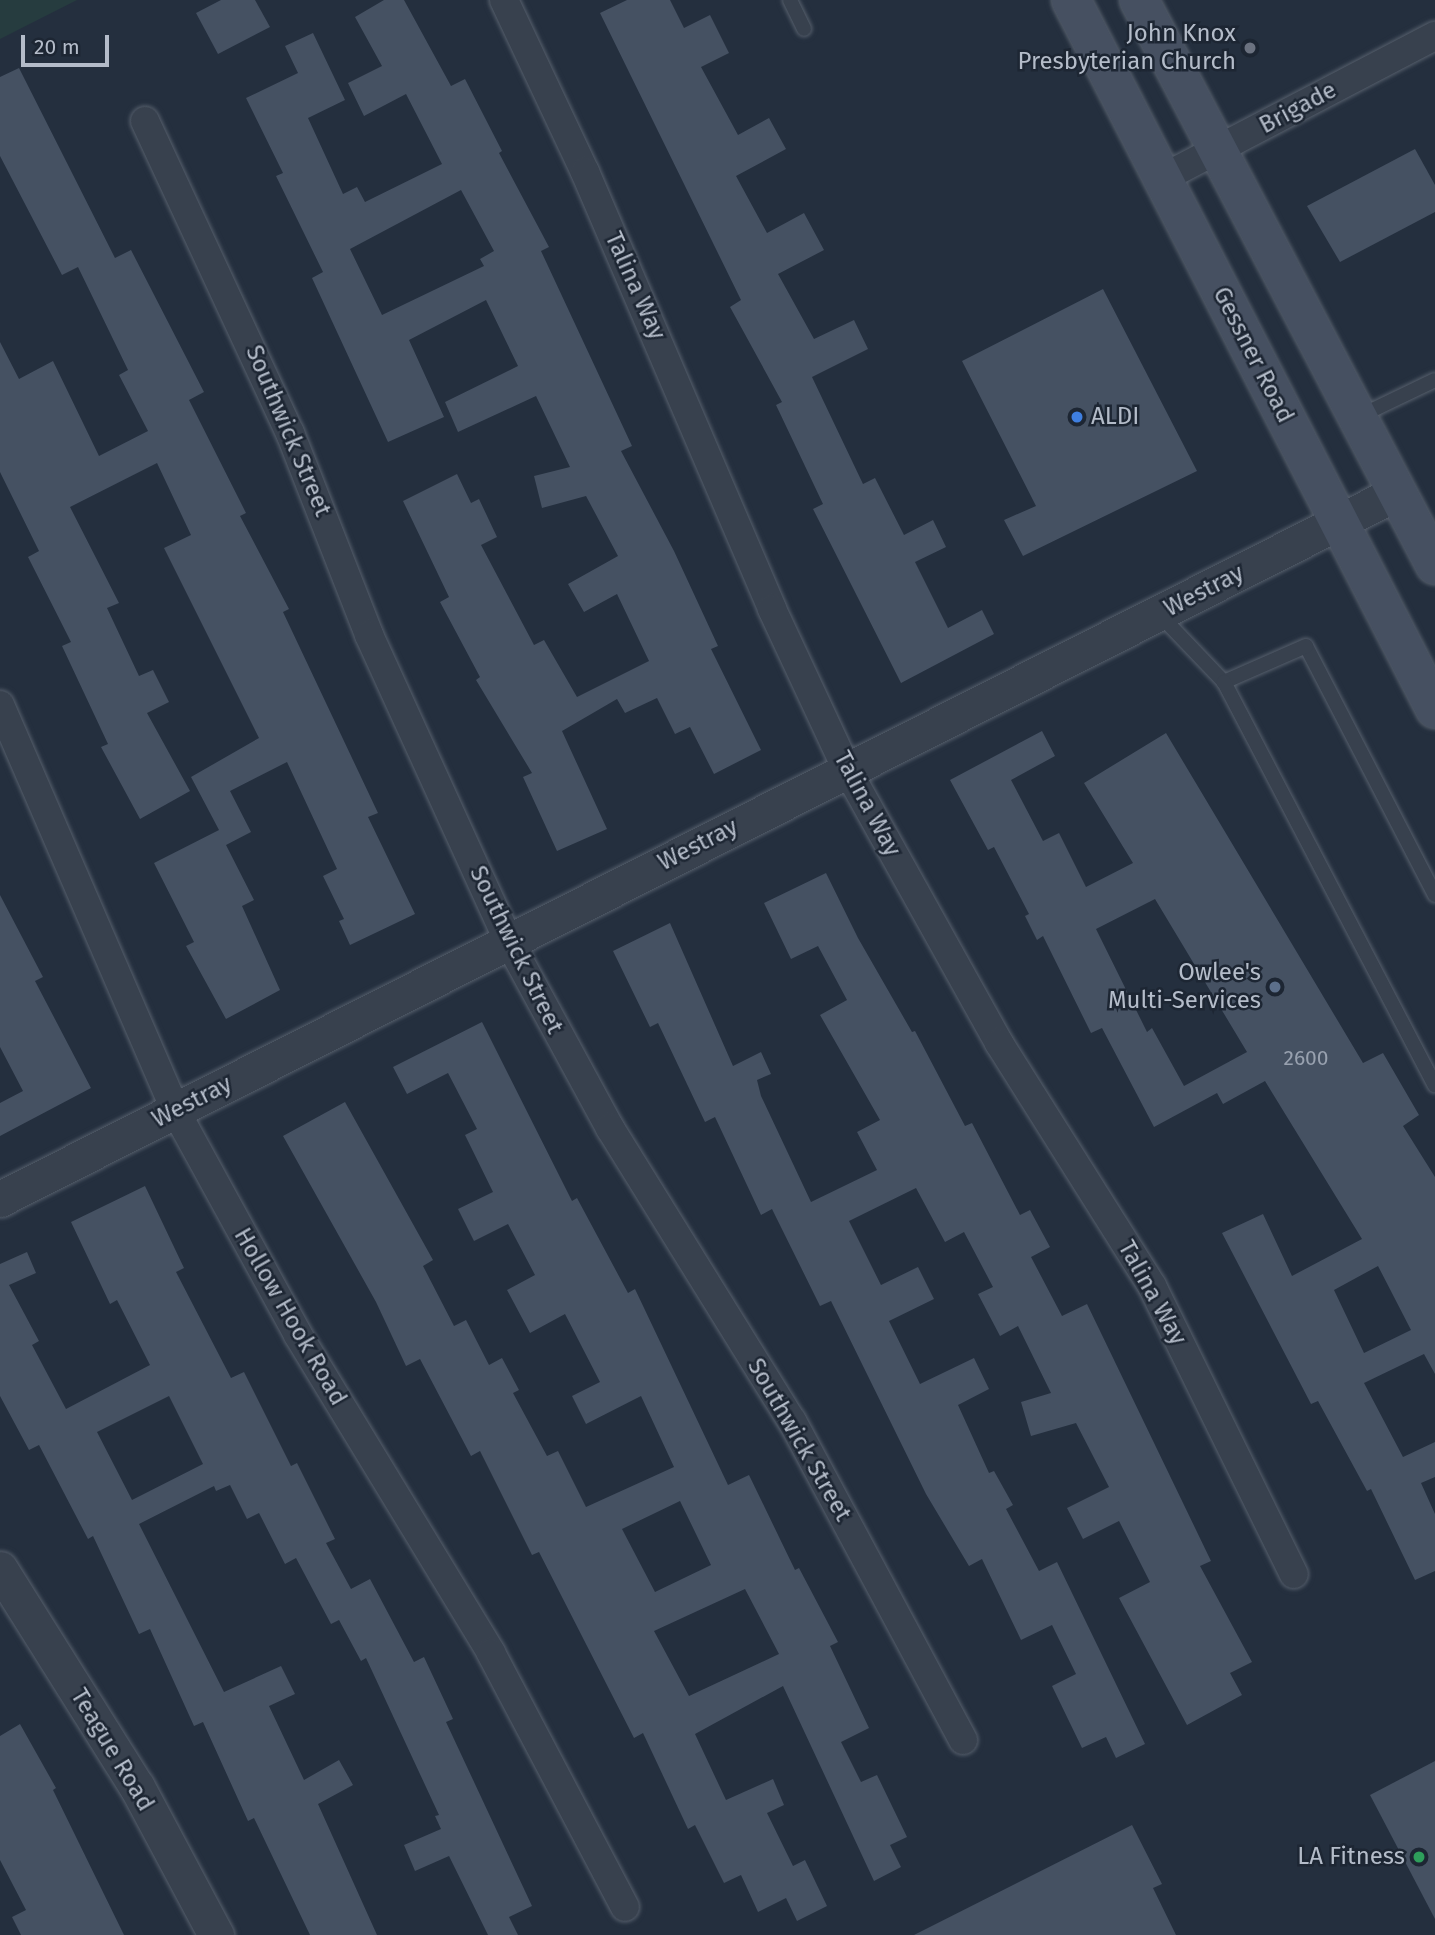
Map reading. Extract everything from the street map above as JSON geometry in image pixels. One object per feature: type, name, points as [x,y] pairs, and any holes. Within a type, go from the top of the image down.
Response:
[{"type":"main road","name":"Gessner Road","points":[[1072,0],[1336,523],[1435,709]]},
{"type":"main road","points":[[1139,0],[1435,565]]},
{"type":"street","name":"Talina Way","points":[[504,0],[585,172],[772,609],[846,768],[999,1043],[1152,1286],[1265,1506],[1294,1574]]},
{"type":"street","name":"Brigade","points":[[1161,179],[1435,36]]},
{"type":"street","name":"Southwick Street","points":[[145,121],[290,433],[369,635],[509,942],[610,1128],[792,1421],[963,1740]]},
{"type":"street","name":"Westray","points":[[0,1199],[846,768],[1396,493]]},
{"type":"street","name":"Hollow Hook Road","points":[[0,705],[175,1110],[298,1335],[491,1653],[625,1906]]},
{"type":"street","name":"Teague Road","points":[[0,1569],[136,1787],[216,1935]]},
{"type":"lane","points":[[790,0],[804,29]]},
{"type":"lane","points":[[1358,417],[1435,380]]},
{"type":"lane","points":[[1158,614],[1223,682],[1433,1077]]},
{"type":"lane","points":[[1223,682],[1306,646],[1435,895]]},
{"type":"green space","points":[[0,0],[77,0],[0,39]]},
{"type":"building","points":[[221,0],[255,0],[270,27],[218,54],[196,13]]},
{"type":"building","points":[[384,0],[404,0],[451,86],[465,79],[502,151],[499,153],[549,247],[541,251],[632,446],[621,451],[674,551],[718,646],[711,649],[761,750],[714,774],[690,727],[675,734],[657,698],[625,713],[617,699],[562,731],[607,829],[557,851],[523,777],[532,773],[476,680],[480,677],[440,602],[449,597],[403,501],[457,474],[471,503],[479,499],[497,537],[481,545],[534,645],[544,640],[577,697],[649,661],[617,594],[584,612],[568,584],[618,556],[586,496],[542,508],[534,476],[570,467],[536,396],[458,432],[445,402],[518,366],[486,300],[409,340],[444,417],[388,442],[312,278],[323,272],[276,176],[283,173],[246,98],[298,73],[285,46],[313,33],[345,100],[308,118],[343,194],[357,187],[365,202],[442,164],[406,94],[364,116],[348,83],[382,66],[355,17]],"holes":[[[461,190],[494,251],[480,259],[484,266],[382,315],[350,249]]]},
{"type":"building","points":[[627,0],[670,0],[684,28],[710,15],[729,53],[701,67],[738,135],[769,118],[786,149],[736,176],[767,233],[804,213],[824,250],[778,274],[814,339],[854,320],[868,349],[812,377],[863,484],[875,478],[904,535],[933,520],[946,547],[915,562],[948,628],[982,610],[994,634],[901,683],[813,509],[823,504],[776,405],[782,402],[730,307],[741,300],[600,13]]},
{"type":"building","points":[[19,68],[115,258],[131,250],[204,392],[189,400],[246,513],[240,516],[289,609],[283,612],[378,813],[368,817],[415,914],[350,945],[339,921],[344,919],[323,876],[337,869],[287,762],[230,791],[251,832],[226,845],[254,900],[242,906],[280,990],[226,1019],[186,946],[194,942],[154,863],[219,830],[191,777],[259,738],[164,548],[191,535],[157,463],[70,507],[119,603],[107,608],[139,676],[153,670],[169,702],[147,713],[190,791],[140,819],[101,747],[108,744],[62,646],[71,642],[28,557],[39,551],[0,472],[0,342],[19,379],[53,361],[99,456],[148,431],[119,375],[128,370],[78,267],[62,275],[0,156],[0,77]]},
{"type":"building","points":[[1415,149],[1435,185],[1435,212],[1340,262],[1307,206]]},
{"type":"building","points":[[1103,289],[1197,471],[1023,556],[1004,520],[1036,506],[962,361]]},
{"type":"building","points":[[1042,731],[1055,756],[1011,780],[1043,841],[1059,833],[1086,887],[1133,863],[1084,783],[1166,733],[1363,1063],[1383,1053],[1419,1115],[1403,1126],[1435,1177],[1435,1374],[1424,1354],[1364,1383],[1403,1457],[1435,1442],[1435,1477],[1421,1483],[1435,1514],[1435,1571],[1415,1580],[1371,1489],[1367,1491],[1318,1401],[1311,1404],[1222,1233],[1263,1214],[1292,1276],[1362,1239],[1265,1081],[1223,1104],[1217,1093],[1154,1127],[1102,1028],[1091,1033],[1043,936],[1037,940],[1025,916],[1029,914],[994,847],[988,850],[950,780]],"holes":[[[1155,899],[1247,1052],[1184,1086],[1152,1028],[1147,1032],[1096,929]],[[1378,1266],[1411,1330],[1364,1353],[1334,1290]]]},
{"type":"building","points":[[826,873],[858,938],[912,1032],[915,1031],[965,1126],[972,1123],[1020,1215],[1030,1210],[1050,1247],[1031,1257],[1062,1316],[1087,1304],[1211,1561],[1200,1566],[1252,1662],[1230,1673],[1242,1695],[1187,1725],[1119,1598],[1150,1582],[1119,1521],[1083,1539],[1067,1508],[1109,1487],[1076,1423],[1031,1436],[1021,1402],[1051,1393],[1018,1326],[1000,1336],[978,1294],[993,1287],[964,1232],[945,1242],[916,1188],[849,1221],[881,1285],[918,1267],[934,1299],[889,1321],[920,1384],[974,1358],[989,1389],[958,1405],[989,1473],[994,1471],[1013,1505],[1006,1509],[1039,1571],[1057,1562],[1145,1744],[1116,1758],[1106,1737],[1082,1748],[1052,1686],[1076,1674],[1052,1625],[1021,1640],[982,1559],[969,1566],[926,1494],[831,1301],[820,1306],[772,1209],[761,1215],[715,1117],[705,1122],[658,1023],[650,1027],[613,951],[670,923],[733,1066],[761,1052],[771,1074],[757,1080],[761,1096],[811,1202],[877,1170],[857,1132],[880,1120],[820,1015],[847,1000],[818,946],[791,959],[764,903]]},
{"type":"building","points":[[0,895],[43,977],[35,981],[91,1088],[0,1136],[0,1103],[23,1091],[0,1047]]},
{"type":"building","points":[[482,1022],[572,1201],[577,1198],[628,1293],[635,1289],[728,1485],[749,1475],[795,1570],[799,1568],[838,1642],[830,1646],[869,1728],[841,1742],[861,1782],[877,1775],[907,1837],[890,1845],[901,1867],[874,1881],[783,1686],[695,1734],[726,1800],[773,1779],[784,1805],[767,1813],[793,1866],[805,1860],[827,1906],[797,1921],[786,1898],[758,1912],[741,1875],[724,1883],[695,1825],[688,1829],[643,1733],[634,1738],[539,1552],[532,1555],[480,1451],[471,1456],[420,1359],[406,1366],[376,1302],[283,1136],[345,1102],[433,1260],[423,1266],[454,1326],[466,1320],[489,1365],[502,1358],[519,1390],[513,1393],[547,1456],[558,1451],[586,1507],[674,1467],[641,1396],[586,1424],[572,1396],[600,1382],[565,1314],[530,1333],[507,1290],[535,1275],[508,1224],[474,1241],[458,1209],[493,1192],[465,1135],[477,1129],[448,1073],[407,1094],[393,1067]],"holes":[[[680,1501],[711,1565],[655,1592],[622,1529]],[[745,1589],[779,1654],[689,1696],[654,1631]]]},
{"type":"building","points":[[145,1186],[184,1268],[176,1272],[231,1378],[244,1372],[291,1466],[297,1463],[335,1539],[326,1543],[351,1589],[370,1579],[414,1662],[424,1657],[453,1719],[446,1722],[532,1906],[509,1917],[518,1935],[488,1935],[449,1856],[415,1871],[404,1845],[441,1829],[435,1816],[439,1815],[366,1658],[361,1661],[339,1620],[331,1624],[296,1558],[285,1564],[259,1513],[247,1519],[230,1485],[216,1491],[214,1486],[139,1524],[224,1692],[281,1666],[295,1694],[269,1706],[304,1780],[339,1760],[353,1785],[318,1804],[377,1935],[310,1935],[254,1818],[248,1821],[203,1722],[194,1726],[150,1629],[139,1634],[93,1536],[88,1539],[39,1445],[29,1450],[0,1396],[0,1264],[27,1252],[36,1273],[9,1285],[39,1341],[32,1345],[66,1409],[150,1365],[117,1300],[110,1304],[71,1222]],"holes":[[[169,1396],[203,1464],[132,1500],[97,1432]]]},
{"type":"building","points":[[20,1724],[56,1788],[53,1790],[124,1935],[21,1935],[12,1917],[26,1910],[0,1860],[0,1736]]},
{"type":"building","name":"LA Fitness","points":[[1435,1761],[1435,1919],[1370,1795]]},
{"type":"building","points":[[1132,1825],[1162,1884],[1153,1888],[1176,1935],[914,1935]]},
{"type":"place","name":"John Knox Presbyterian Church","points":[[1250,48]]},
{"type":"place","name":"ALDI","points":[[1077,417]]},
{"type":"place","name":"Owlee's Multi-Services","points":[[1275,987]]},
{"type":"place","name":"LA Fitness","points":[[1419,1857]]}]
